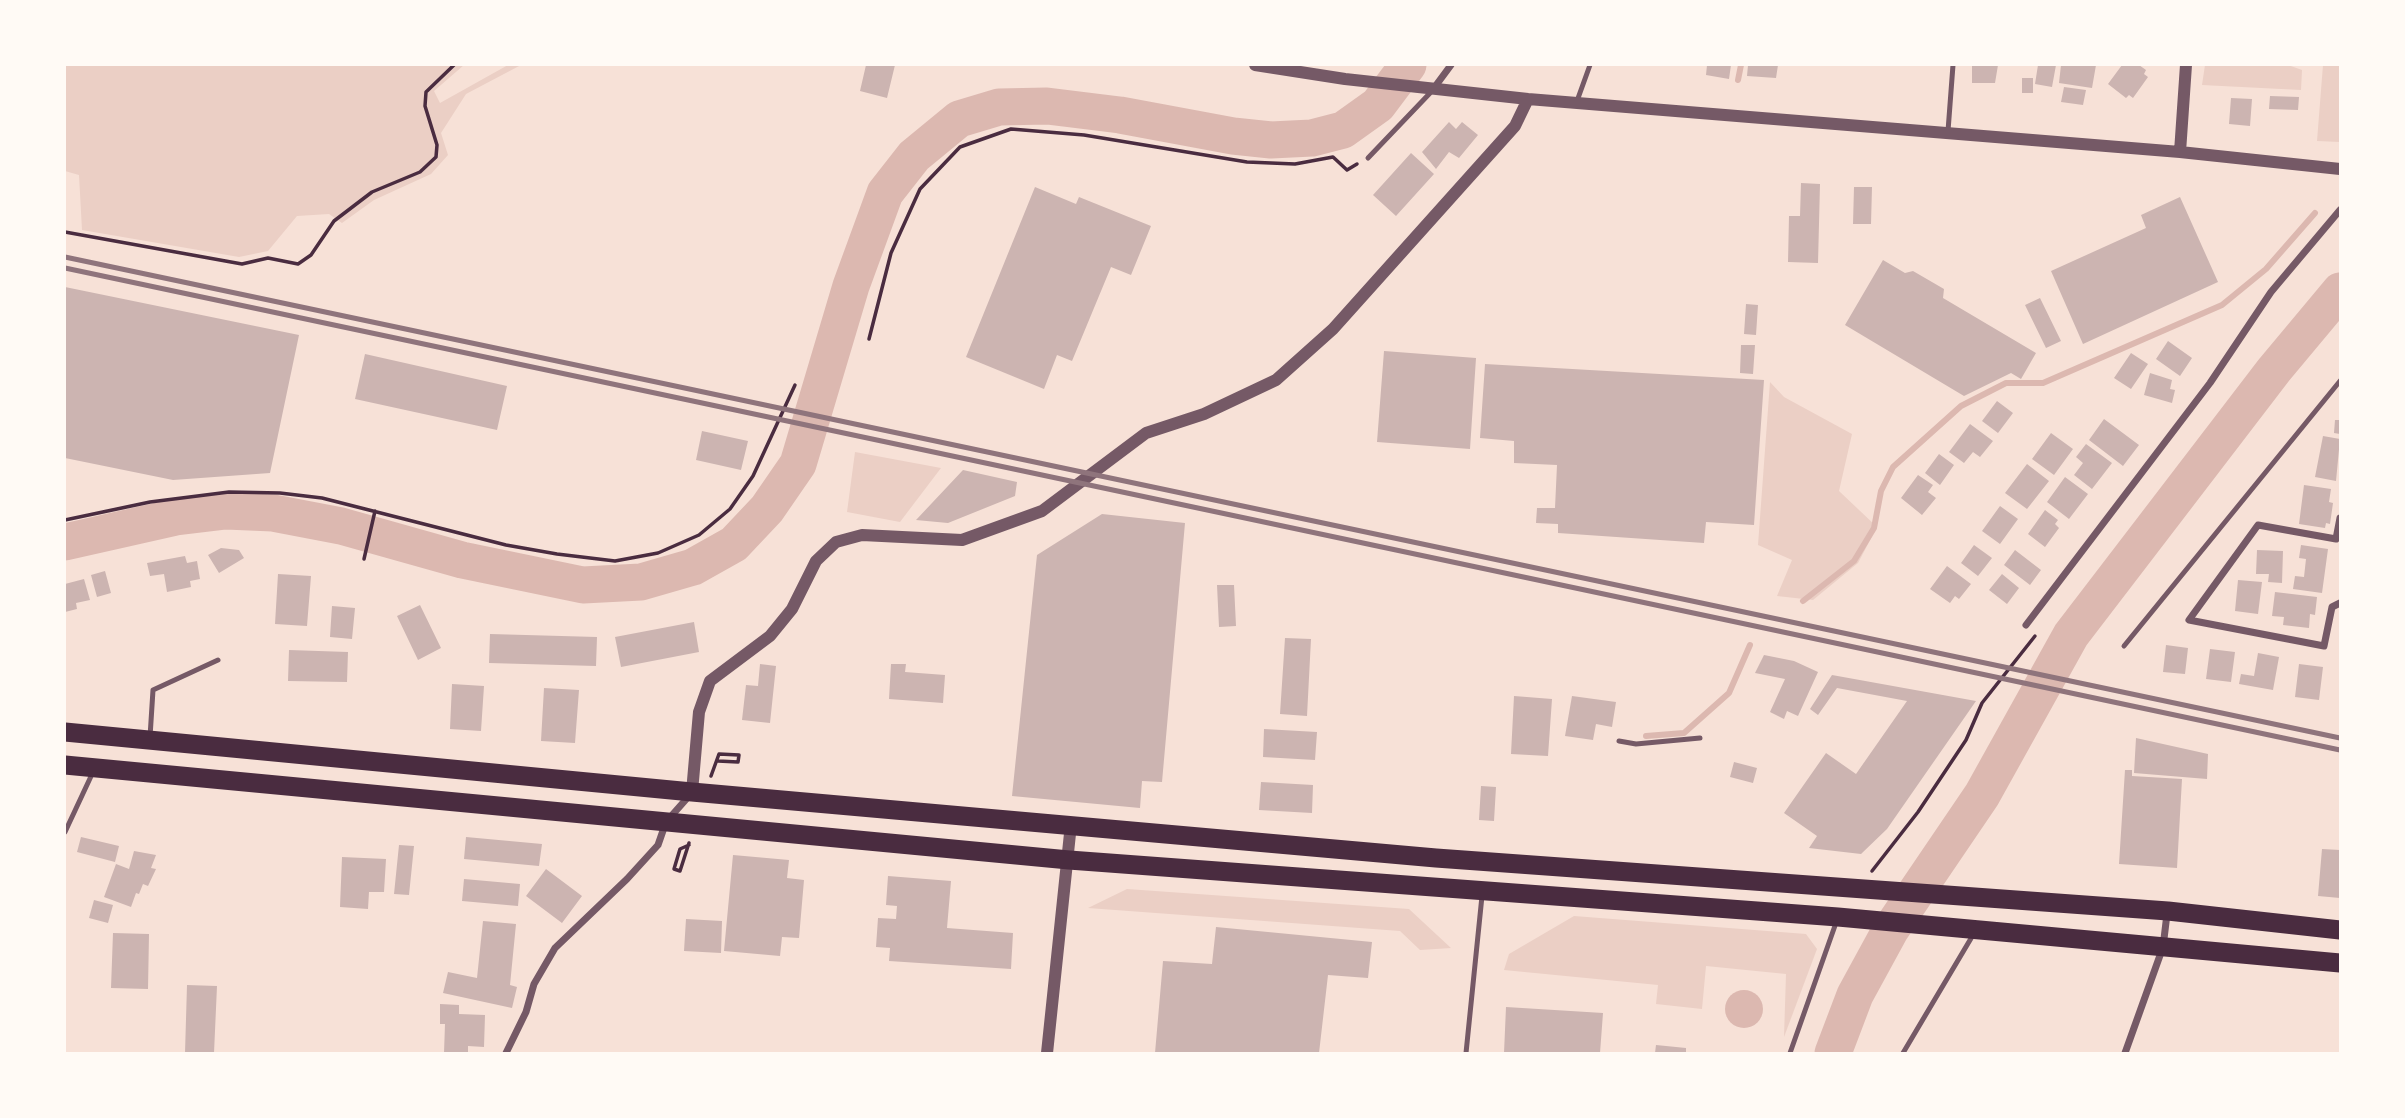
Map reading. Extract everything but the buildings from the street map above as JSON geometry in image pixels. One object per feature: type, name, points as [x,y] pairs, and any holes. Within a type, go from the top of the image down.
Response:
[{"type":"highway","points":[[65,732],[692,792],[1436,858],[2168,911],[2340,930]]},
{"type":"highway","points":[[65,765],[1069,860],[1844,917],[2340,963]]},
{"type":"street","points":[[1255,65],[1345,79],[1576,104],[2180,152],[2340,169]]},
{"type":"street","points":[[1427,88],[1451,65]]},
{"type":"street","points":[[2180,152],[2186,65]]},
{"type":"street","points":[[506,1053],[526,1012],[534,984],[555,948],[628,879],[658,845],[666,822],[692,792],[699,712],[710,681],[770,636],[792,609],[816,561],[836,542],[862,536],[961,540],[1042,511],[1146,433],[1204,414],[1276,380],[1333,329],[1515,126],[1528,99]]},
{"type":"street","points":[[2026,625],[2210,383],[2271,292],[2340,210]]},
{"type":"street","points":[[2340,518],[2336,539],[2258,526],[2189,620],[2324,646],[2332,607],[2340,603]]},
{"type":"street","points":[[1047,1053],[1071,824]]},
{"type":"street","points":[[2125,1053],[2163,947],[2168,911]]},
{"type":"lane","points":[[1576,104],[1590,65]]},
{"type":"lane","points":[[1948,133],[1953,65]]},
{"type":"lane","points":[[1368,158],[1427,88]]},
{"type":"lane","points":[[2124,646],[2340,381]]},
{"type":"lane","points":[[150,740],[153,690],[218,660]]},
{"type":"lane","points":[[1619,741],[1636,744],[1700,738]]},
{"type":"lane","points":[[65,832],[95,767]]},
{"type":"lane","points":[[1466,1053],[1483,889]]},
{"type":"lane","points":[[1790,1053],[1844,917]]},
{"type":"lane","points":[[1903,1053],[1971,928]]},
{"type":"path","points":[[65,232],[242,264],[268,258],[298,264],[311,255],[334,221],[372,192],[421,172],[436,157],[437,145],[425,106],[426,92],[454,65]]},
{"type":"path","points":[[869,339],[891,253],[920,189],[960,147],[1011,129],[1084,135],[1247,162],[1295,164],[1333,157],[1347,170],[1368,158]]},
{"type":"path","points":[[65,520],[150,502],[229,492],[280,493],[322,498],[506,545],[615,561],[658,553],[699,535],[730,509],[753,475],[795,385]]},
{"type":"path","points":[[364,559],[375,511]]},
{"type":"path","points":[[1865,890],[1966,740],[1982,704],[2035,635],[2026,625]]},
{"type":"path","points":[[718,761],[738,762],[739,755],[719,754]]},
{"type":"path","points":[[680,871],[674,869],[680,849],[696,842]]},
{"type":"shaded area","points":[[65,65],[464,65],[434,91],[440,103],[508,65],[521,65],[466,94],[441,133],[448,155],[431,174],[374,200],[342,223],[329,214],[297,216],[268,251],[239,257],[82,230],[79,175],[65,171]]},
{"type":"shaded area","points":[[2205,65],[2288,65],[2302,70],[2301,90],[2202,85]]},
{"type":"shaded area","points":[[2323,65],[2340,65],[2340,142],[2317,141]]},
{"type":"shaded area","points":[[1770,382],[1784,397],[1852,434],[1839,491],[1877,527],[1858,563],[1813,600],[1777,596],[1792,560],[1758,545]]},
{"type":"shaded area","points":[[855,452],[941,468],[900,522],[847,512]]},
{"type":"shaded area","points":[[1127,889],[1409,909],[1451,948],[1420,950],[1400,931],[1088,908]]},
{"type":"shaded area","points":[[1574,916],[1806,934],[1817,949],[1784,1037],[1786,974],[1706,966],[1702,1009],[1656,1004],[1658,985],[1504,970],[1509,954]]},
{"type":"shaded area","points":[[1744,990],[1758,995],[1763,1009],[1758,1023],[1744,1028],[1730,1023],[1725,1009],[1730,995]]},
{"type":"waterway","points":[[65,542],[176,517],[226,511],[273,513],[341,526],[462,560],[583,585],[641,582],[693,567],[734,544],[767,509],[798,464],[851,286],[885,193],[914,156],[959,119],[999,107],[1047,106],[1120,115],[1233,136],[1271,140],[1312,138],[1343,130],[1378,105],[1408,65]]},
{"type":"waterway","points":[[1738,80],[1741,65]]},
{"type":"waterway","points":[[1803,601],[1854,561],[1874,528],[1881,491],[1893,467],[1961,406],[2006,383],[2043,383],[2222,305],[2266,269],[2315,213]]},
{"type":"waterway","points":[[1833,1053],[1855,995],[1891,929],[1982,795],[2071,635],[2274,370],[2340,291]]},
{"type":"waterway","points":[[1646,736],[1684,733],[1729,693],[1750,645]]},
{"type":"railway","points":[[65,257],[2340,738]]},
{"type":"railway","points":[[65,268],[2340,750]]}]
